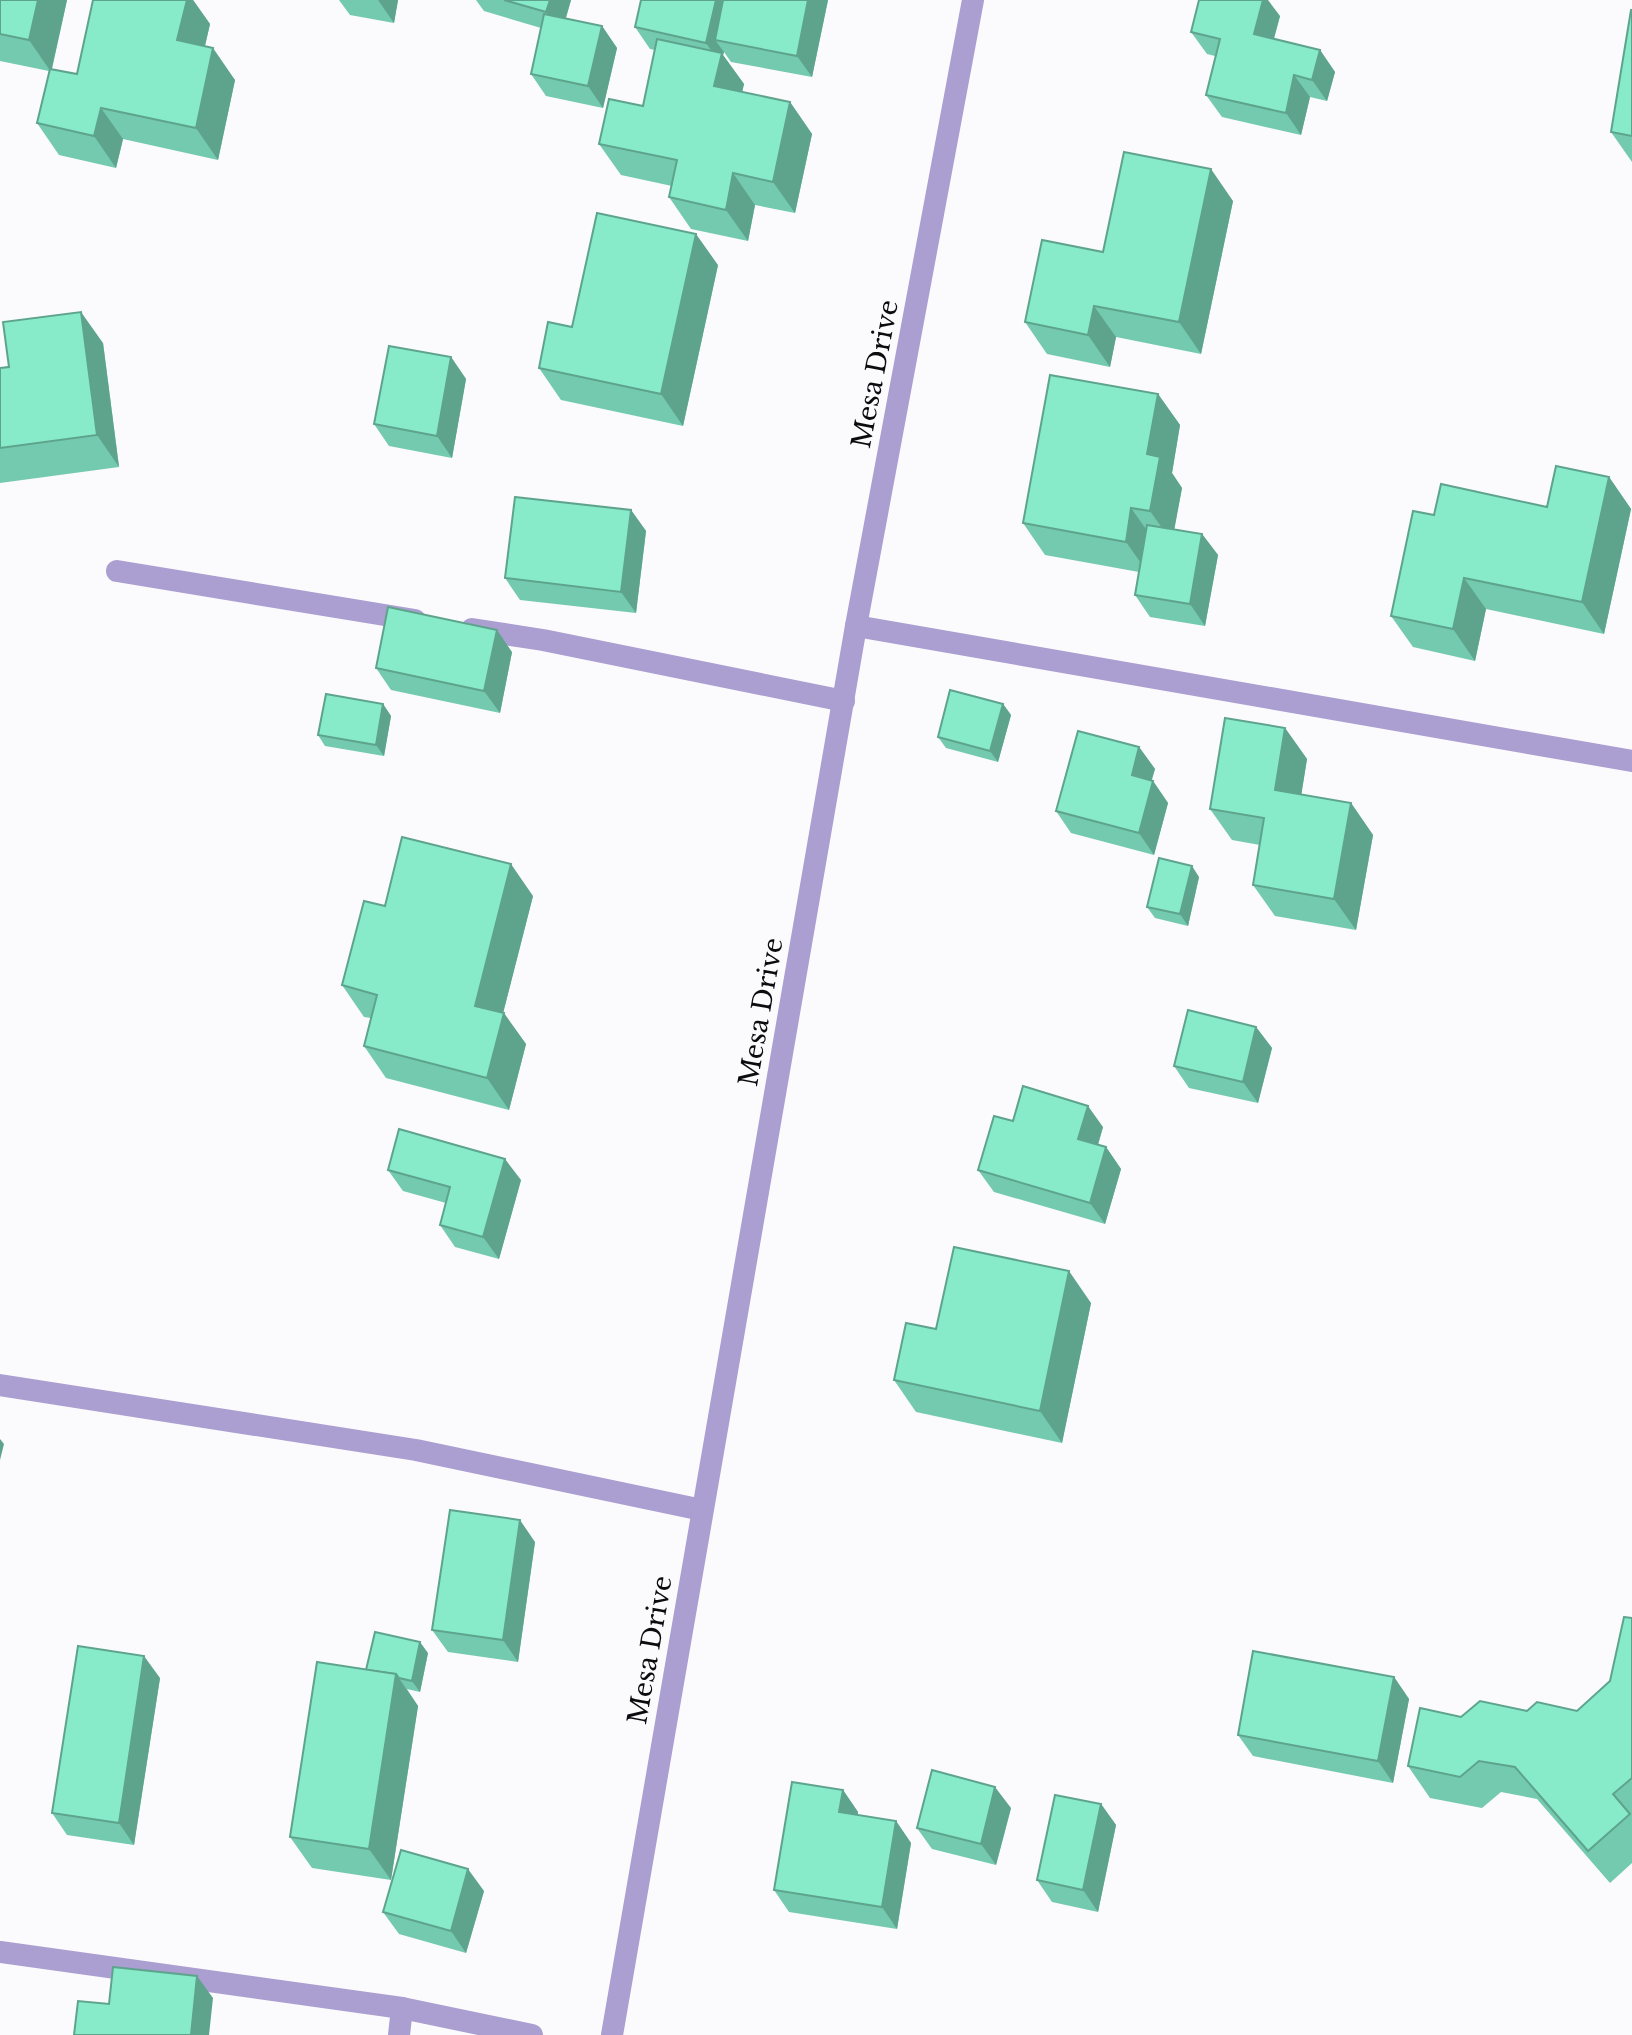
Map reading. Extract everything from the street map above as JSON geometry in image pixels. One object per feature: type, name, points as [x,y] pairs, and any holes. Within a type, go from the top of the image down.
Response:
[{"type":"street","name":"Mesa Drive","points":[[612,2035],[856,626],[973,0]]},
{"type":"street","points":[[117,571],[543,640],[844,701]]},
{"type":"street","points":[[856,626],[1632,761]]},
{"type":"street","points":[[0,1385],[416,1450],[702,1510]]},
{"type":"street","points":[[0,1952],[402,2008],[532,2035]]},
{"type":"street","points":[[399,2035],[402,2008]]},
{"type":"building","points":[[0,0],[38,0],[29,40],[0,34]]},
{"type":"building","points":[[93,0],[187,0],[177,40],[213,48],[196,128],[101,108],[94,136],[37,123],[50,69],[77,74]]},
{"type":"building","points":[[504,0],[550,0],[546,12]]},
{"type":"building","points":[[641,0],[716,0],[706,43],[635,27]]},
{"type":"building","points":[[723,0],[808,0],[797,56],[715,40]]},
{"type":"building","points":[[1199,0],[1263,0],[1254,34],[1320,50],[1312,80],[1294,75],[1286,113],[1206,95],[1220,39],[1191,32]]},
{"type":"building","points":[[1632,10],[1632,136],[1611,132]]},
{"type":"building","points":[[544,14],[602,26],[588,86],[531,74]]},
{"type":"building","points":[[657,39],[722,53],[714,86],[790,102],[773,182],[733,173],[726,210],[669,197],[677,160],[599,144],[609,99],[643,106]]},
{"type":"building","points":[[1124,152],[1211,169],[1179,322],[1094,306],[1088,335],[1025,322],[1042,240],[1103,252]]},
{"type":"building","points":[[597,213],[696,234],[661,394],[539,368],[548,322],[572,327]]},
{"type":"building","points":[[81,312],[97,435],[0,448],[0,368],[9,367],[3,322]]},
{"type":"building","points":[[389,346],[451,357],[437,436],[374,424]]},
{"type":"building","points":[[1050,375],[1158,394],[1147,454],[1160,457],[1150,511],[1131,508],[1126,542],[1023,523]]},
{"type":"building","points":[[1556,466],[1609,477],[1582,602],[1464,578],[1453,629],[1391,616],[1413,511],[1434,515],[1441,484],[1547,507]]},
{"type":"building","points":[[515,497],[631,510],[621,592],[505,578]]},
{"type":"building","points":[[1147,525],[1202,534],[1190,604],[1135,595]]},
{"type":"building","points":[[388,607],[497,630],[484,691],[376,668]]},
{"type":"building","points":[[950,690],[1003,704],[990,751],[938,737]]},
{"type":"building","points":[[326,694],[383,704],[376,745],[318,735]]},
{"type":"building","points":[[1225,718],[1285,728],[1275,790],[1351,803],[1334,899],[1253,885],[1264,818],[1210,809]]},
{"type":"building","points":[[1078,731],[1139,747],[1132,775],[1153,781],[1139,833],[1056,811]]},
{"type":"building","points":[[402,837],[511,864],[475,1006],[504,1013],[487,1078],[364,1046],[377,995],[342,985],[364,901],[385,906]]},
{"type":"building","points":[[1159,858],[1192,866],[1180,914],[1147,907]]},
{"type":"building","points":[[1188,1010],[1256,1027],[1243,1082],[1174,1066]]},
{"type":"building","points":[[1023,1086],[1088,1106],[1078,1139],[1106,1147],[1090,1203],[978,1170],[994,1116],[1013,1121]]},
{"type":"building","points":[[399,1129],[505,1159],[483,1237],[440,1225],[450,1187],[388,1170]]},
{"type":"building","points":[[954,1247],[1069,1271],[1040,1411],[894,1380],[906,1323],[936,1329]]},
{"type":"building","points":[[450,1510],[520,1520],[503,1640],[432,1630]]},
{"type":"building","points":[[1624,1617],[1632,1618],[1632,1778],[1613,1794],[1630,1814],[1588,1851],[1515,1767],[1479,1761],[1460,1777],[1408,1766],[1420,1708],[1461,1717],[1480,1701],[1527,1711],[1537,1702],[1577,1711],[1610,1681]]},
{"type":"building","points":[[375,1632],[420,1642],[412,1681],[399,1678],[396,1674],[366,1670]]},
{"type":"building","points":[[78,1646],[144,1656],[119,1823],[52,1813]]},
{"type":"building","points":[[1253,1651],[1394,1677],[1378,1761],[1238,1735]]},
{"type":"building","points":[[317,1662],[396,1674],[369,1849],[290,1837]]},
{"type":"building","points":[[932,1770],[995,1787],[981,1844],[917,1828]]},
{"type":"building","points":[[792,1782],[843,1790],[839,1812],[896,1821],[882,1907],[774,1890]]},
{"type":"building","points":[[1055,1795],[1101,1804],[1083,1890],[1037,1880]]},
{"type":"building","points":[[401,1850],[468,1869],[451,1931],[383,1912]]},
{"type":"building","points":[[113,1967],[197,1976],[191,2035],[74,2035],[78,2001],[109,2004]]}]
